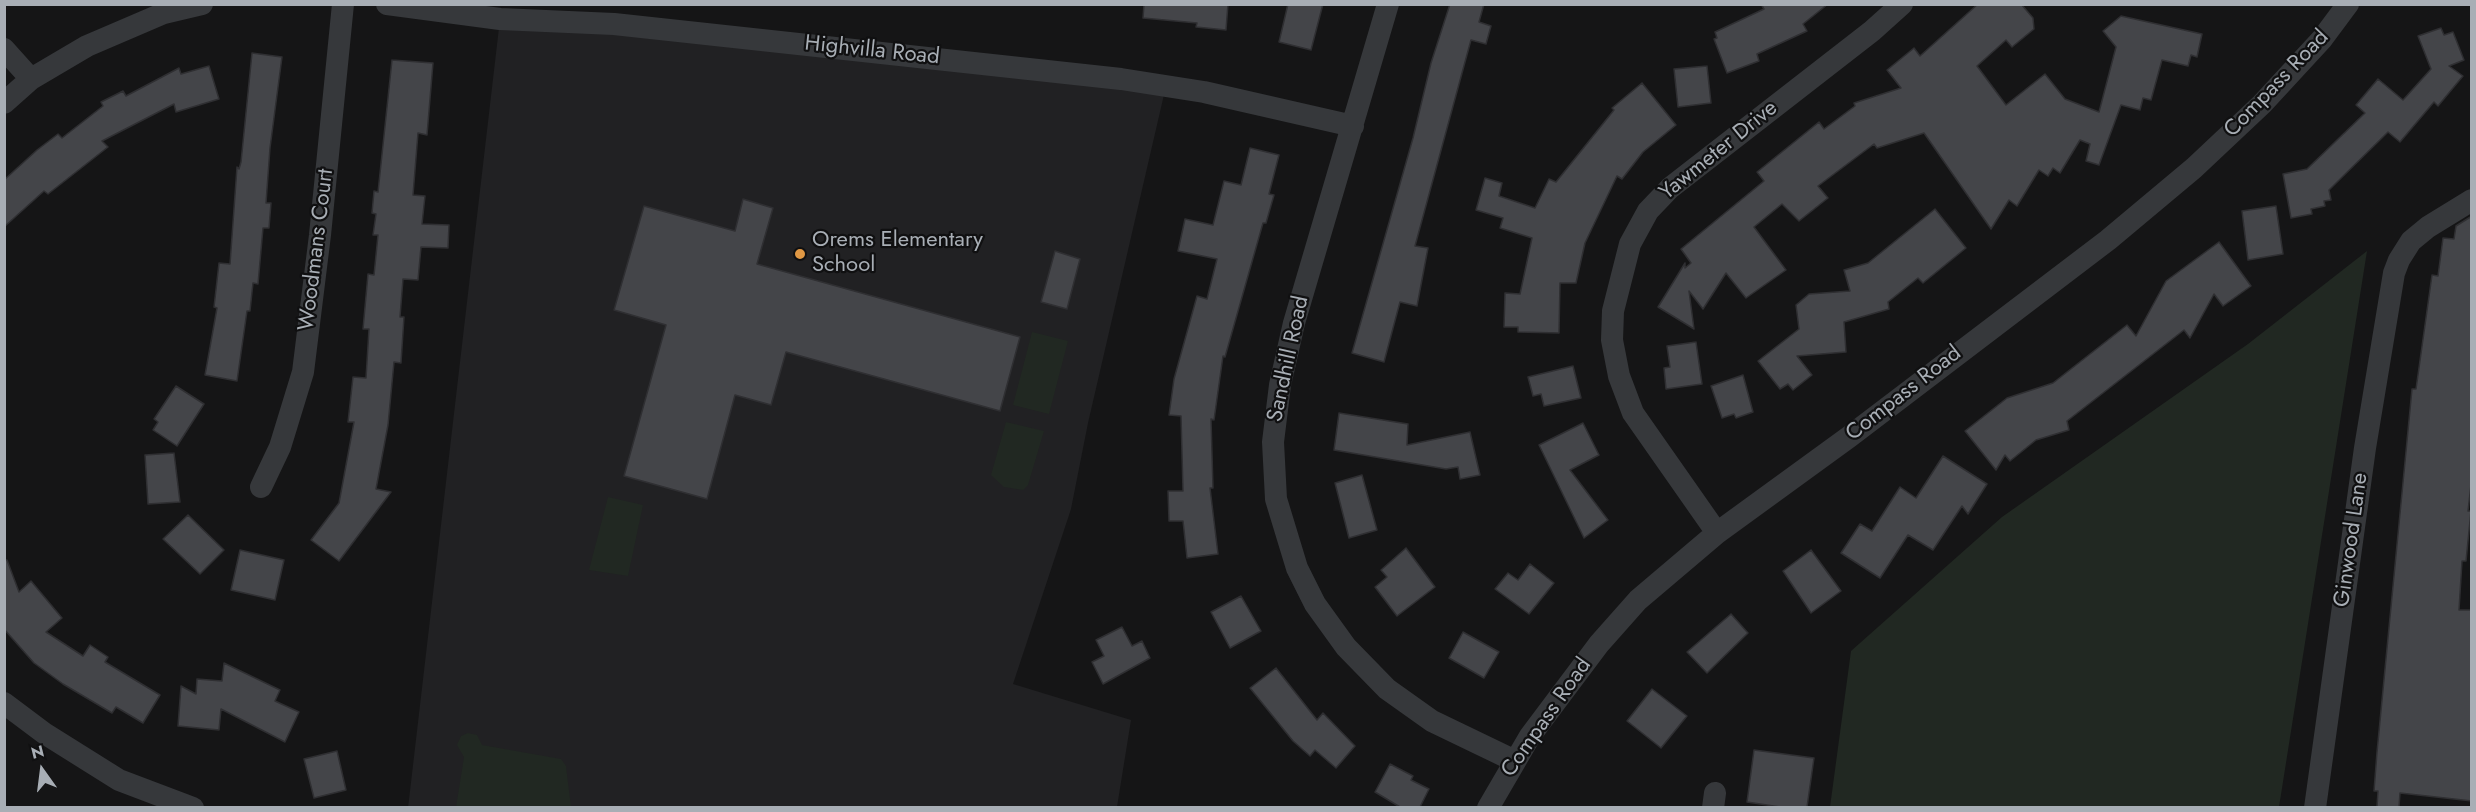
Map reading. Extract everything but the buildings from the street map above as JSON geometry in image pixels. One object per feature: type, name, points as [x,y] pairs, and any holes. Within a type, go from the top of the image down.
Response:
[{"type":"street","points":[[4,103],[31,79],[87,46],[130,25],[164,13],[202,4]]},
{"type":"street","name":"Woodmans Court","points":[[261,487],[280,447],[303,372],[320,235],[343,4]]},
{"type":"street","name":"Highvilla Road","points":[[387,4],[500,18],[615,14],[1121,79],[1204,92],[1353,126]]},
{"type":"street","name":"Sandhill Road","points":[[1388,4],[1294,322],[1280,386],[1273,442],[1276,499],[1297,568],[1315,604],[1346,647],[1388,689],[1432,721],[1515,761]]},
{"type":"street","name":"Yawmeter Drive","points":[[1717,533],[1634,412],[1619,376],[1612,340],[1613,311],[1630,244],[1648,211],[1670,188],[1872,31],[1902,4]]},
{"type":"street","name":"Compass Road","points":[[1488,807],[1530,736],[1607,635],[1638,600],[1717,533],[1849,437],[2108,240],[2194,168],[2262,104],[2322,39],[2348,4]]},
{"type":"street","points":[[4,48],[31,79]]},
{"type":"street","name":"Ginwood Lane","points":[[2315,807],[2365,448],[2394,273],[2399,260],[2412,241],[2428,226],[2472,200]]},
{"type":"street","points":[[4,703],[44,733],[118,780],[193,807]]},
{"type":"shaded area","name":"Orems Elementary School","points":[[500,19],[1166,86],[1088,423],[1071,509],[1013,684],[1131,720],[1117,807],[408,808]]},
{"type":"shaded area","points":[[2367,251],[2279,807],[1830,807],[1851,651],[2002,517],[2248,344]]},
{"type":"shaded area","points":[[1032,332],[1068,341],[1049,414],[1013,405]]},
{"type":"shaded area","points":[[1006,422],[1044,431],[1028,485],[1023,490],[1004,487],[991,475]]},
{"type":"shaded area","points":[[608,497],[643,505],[628,576],[589,570]]},
{"type":"shaded area","points":[[468,733],[477,735],[482,745],[561,759],[566,766],[571,807],[456,807],[464,757],[457,745],[461,736]]},
{"type":"place","name":"Orems Elementary School","points":[[800,254]]}]
